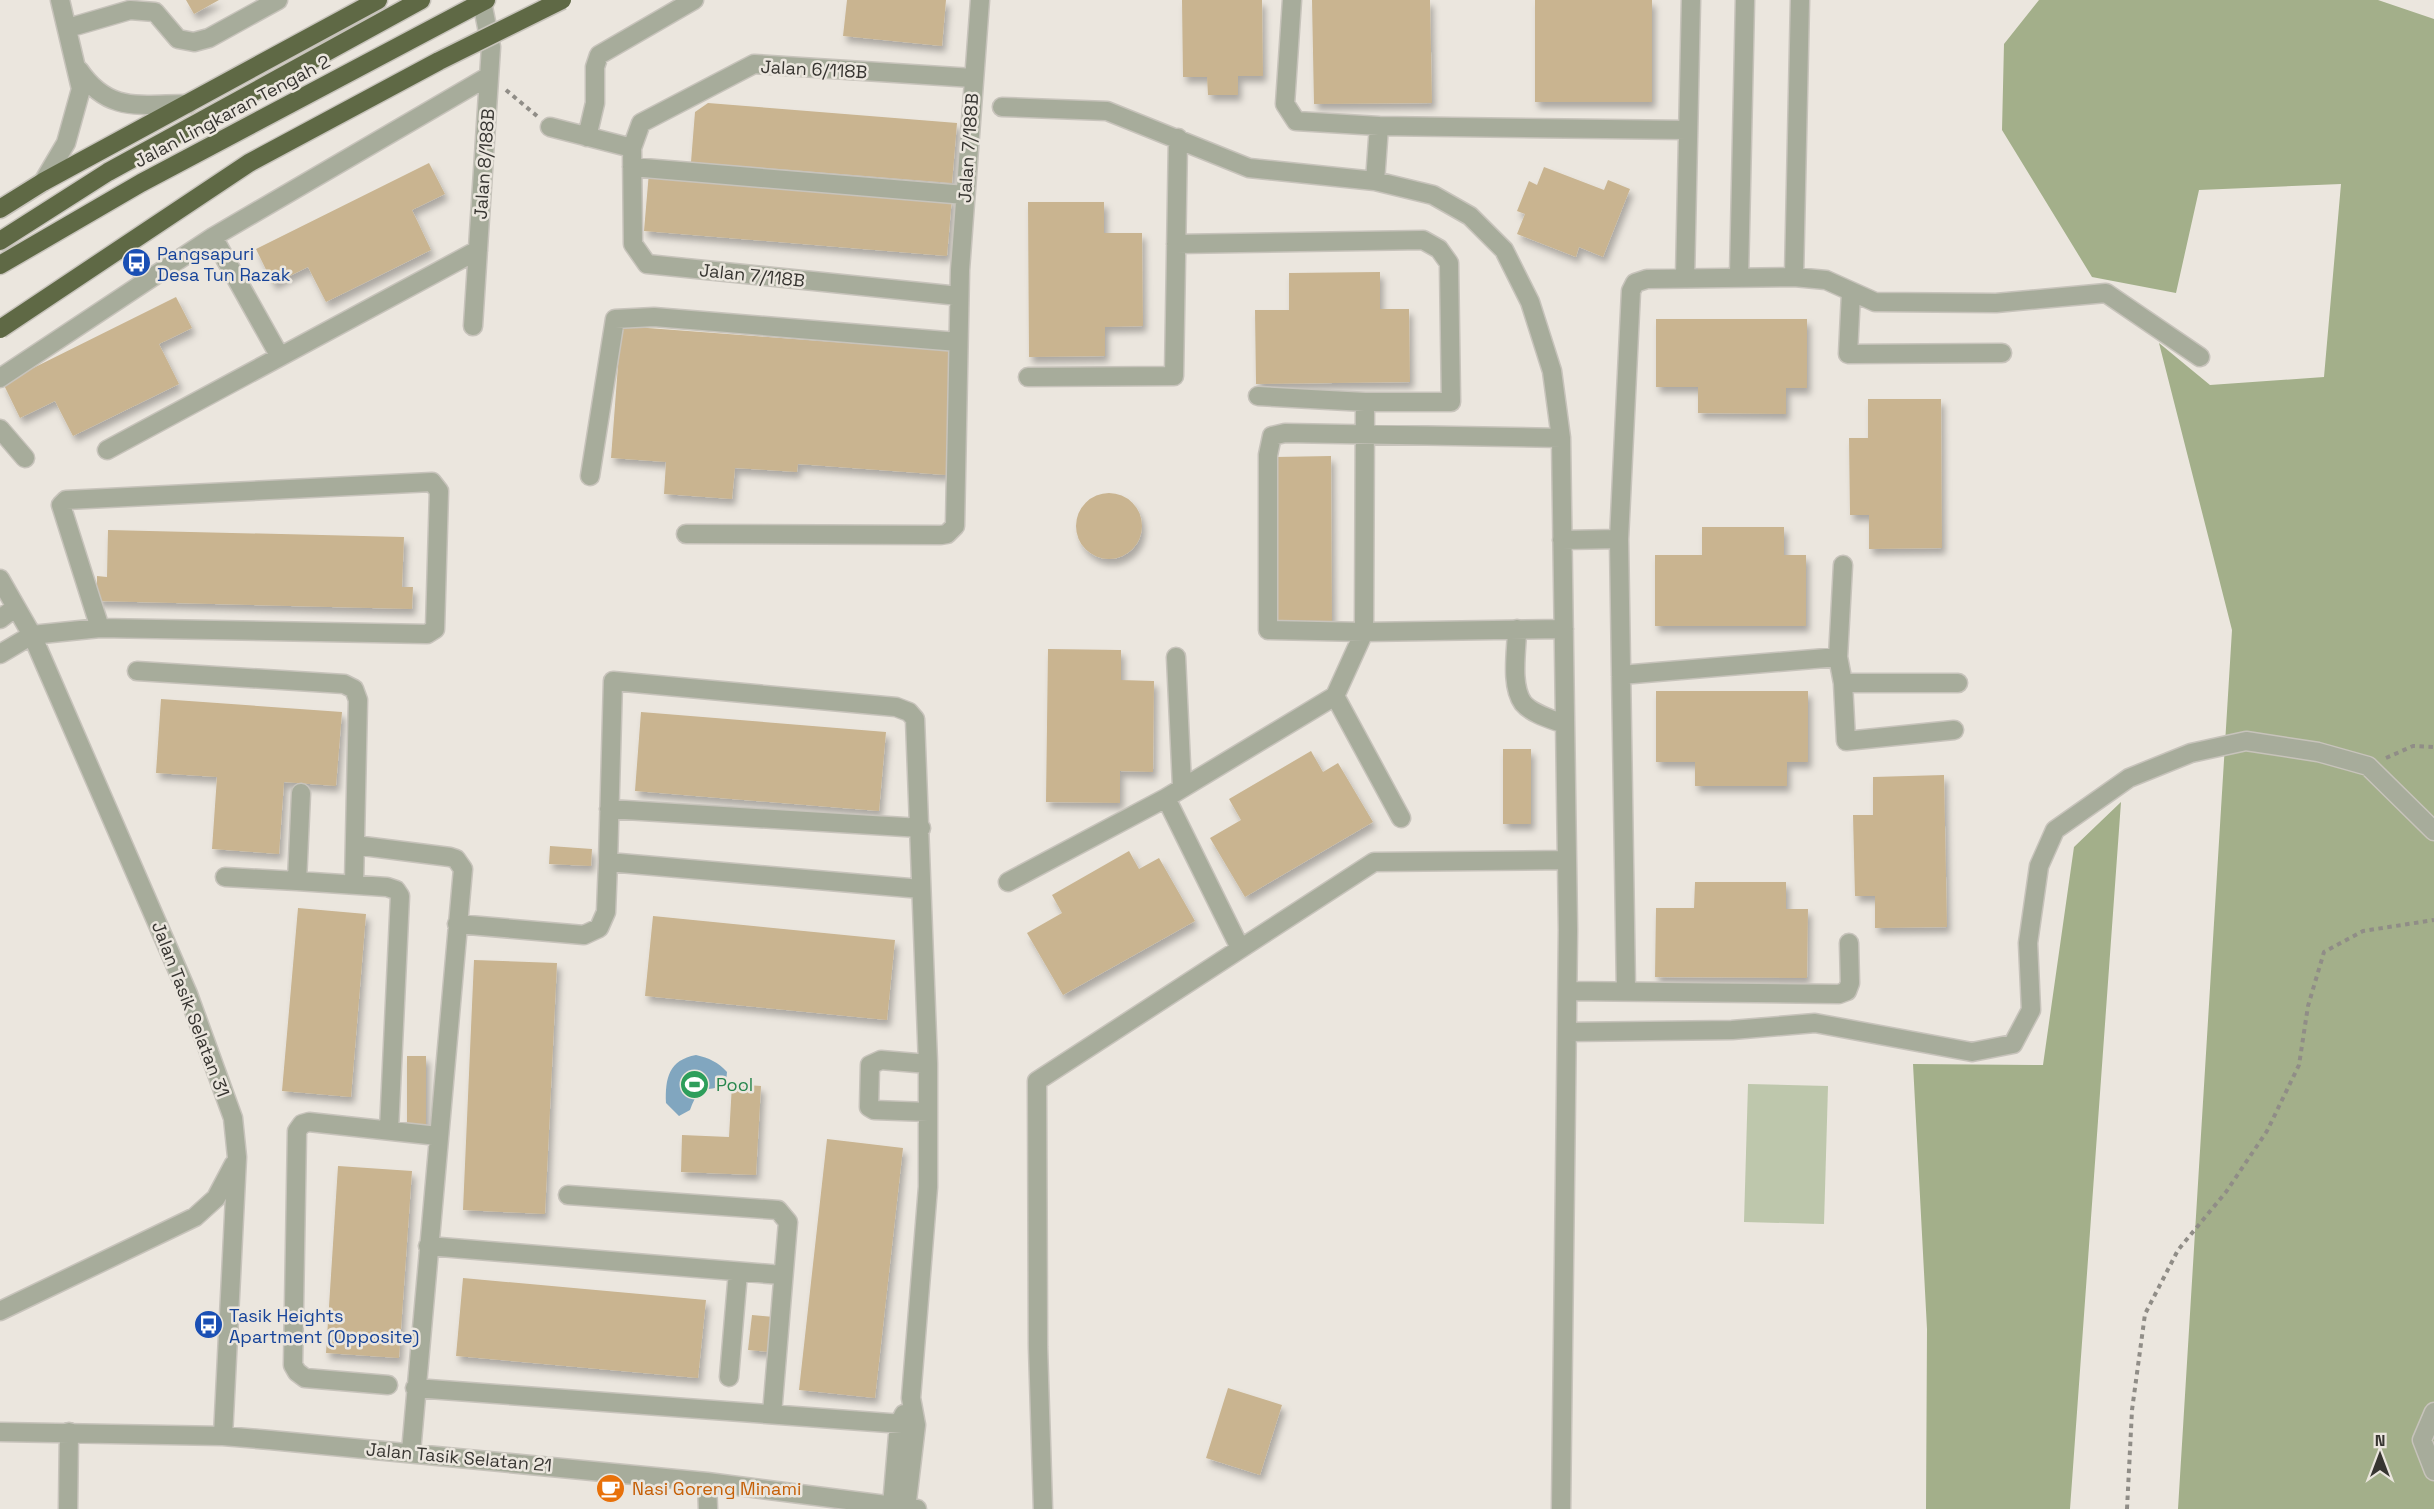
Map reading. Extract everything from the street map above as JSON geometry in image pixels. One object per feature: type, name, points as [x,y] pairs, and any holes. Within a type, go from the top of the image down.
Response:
[{"type":"highway","name":"Jalan Lingkaran Tengah 2","points":[[0,209],[43,182],[378,0]]},
{"type":"highway","points":[[0,241],[108,171],[421,0]]},
{"type":"highway","points":[[0,329],[249,164],[440,61],[561,0]]},
{"type":"highway","name":"Jalan Lingkaran Tengah 2","points":[[0,265],[141,183],[484,1]]},
{"type":"street","points":[[43,182],[66,143],[81,89],[60,0]]},
{"type":"street","points":[[68,28],[152,6],[178,39],[194,42],[209,38],[278,0]]},
{"type":"street","points":[[587,137],[594,103],[595,67],[599,55],[694,0]]},
{"type":"street","name":"Jalan 7/188B","points":[[686,534],[941,535],[952,530],[956,520],[959,296],[980,0]]},
{"type":"street","points":[[1292,0],[1285,104],[1296,121],[1379,126],[1687,130]]},
{"type":"street","points":[[1685,278],[1691,0]]},
{"type":"street","points":[[1739,277],[1745,0]]},
{"type":"street","points":[[1794,277],[1800,0]]},
{"type":"street","name":"Jalan 8/188B","points":[[473,326],[491,47],[484,1]]},
{"type":"street","name":"Jalan 6/118B","points":[[632,166],[632,148],[642,123],[754,64],[973,78]]},
{"type":"street","points":[[78,69],[91,87],[106,99],[132,104],[189,104]]},
{"type":"street","points":[[0,378],[213,237],[489,76]]},
{"type":"street","points":[[1002,107],[1107,111],[1249,168],[1375,181],[1433,195],[1470,216],[1504,250],[1530,302],[1552,371],[1561,438],[1568,991],[1561,1509]]},
{"type":"street","points":[[1375,181],[1379,126]]},
{"type":"street","points":[[550,127],[632,148]]},
{"type":"street","points":[[1028,377],[1174,376],[1178,138]]},
{"type":"street","points":[[632,166],[965,195]]},
{"type":"street","name":"Jalan 7/118B","points":[[632,166],[633,244],[647,264],[959,296]]},
{"type":"street","points":[[213,237],[279,356]]},
{"type":"street","points":[[1176,244],[1423,240],[1439,249],[1449,263],[1451,402],[1365,402],[1258,396]]},
{"type":"street","points":[[107,450],[478,250]]},
{"type":"street","points":[[1626,991],[1619,539],[1631,291],[1635,283],[1647,279],[1794,277],[1826,280],[1875,302],[1985,303],[2106,293],[2200,357]]},
{"type":"street","points":[[1851,293],[1848,354],[2002,353]]},
{"type":"street","points":[[590,476],[615,319],[654,317],[958,342]]},
{"type":"street","points":[[1008,882],[1166,798],[1182,786],[1335,696],[1364,632],[1365,402]]},
{"type":"street","points":[[0,429],[25,458]]},
{"type":"street","points":[[1561,438],[1285,433],[1272,436],[1268,454],[1268,630],[1364,632],[1564,629]]},
{"type":"street","points":[[0,654],[32,635],[100,628],[427,634],[435,629],[439,491],[432,482],[66,500],[61,505],[100,628]]},
{"type":"street","points":[[1562,540],[1619,539]]},
{"type":"street","points":[[1843,565],[1838,657],[1843,682],[1846,741],[1954,730]]},
{"type":"street","name":"Jalan Tasik Selatan 31","points":[[0,579],[32,635],[189,994],[233,1118],[237,1157],[223,1436]]},
{"type":"street","points":[[0,620],[16,608]]},
{"type":"street","points":[[1517,629],[1517,686],[1523,703],[1540,715],[1564,724]]},
{"type":"street","points":[[1176,657],[1182,786]]},
{"type":"street","points":[[1621,675],[1838,657]]},
{"type":"street","points":[[138,670],[344,684],[354,689],[358,700],[354,884]]},
{"type":"street","points":[[457,924],[584,934],[599,928],[606,912],[613,681],[896,707],[909,712],[915,719],[921,828],[921,890],[928,1064],[928,1186],[908,1424],[905,1508]]},
{"type":"street","points":[[1843,682],[1958,682]]},
{"type":"street","points":[[1335,696],[1401,818]]},
{"type":"street","points":[[1567,1032],[1732,1030],[1815,1023],[1972,1052],[2013,1044],[2031,1010],[2028,943],[2039,866],[2055,830],[2129,778],[2191,753],[2246,741],[2318,752],[2368,766],[2434,831]]},
{"type":"street","points":[[297,881],[301,793]]},
{"type":"street","points":[[1166,798],[1240,948]]},
{"type":"street","points":[[609,809],[921,828]]},
{"type":"street","points":[[355,845],[456,859],[463,869],[411,1452]]},
{"type":"street","points":[[1043,1509],[1038,1347],[1037,1081],[1374,862],[1567,860]]},
{"type":"street","points":[[608,862],[921,890]]},
{"type":"street","points":[[225,877],[387,887],[396,890],[400,896],[390,1130]]},
{"type":"street","points":[[1568,991],[1839,994],[1847,991],[1850,983],[1849,943]]},
{"type":"street","points":[[928,1064],[881,1060],[874,1062],[870,1065],[868,1100],[869,1107],[874,1110],[928,1112]]},
{"type":"street","points":[[388,1386],[305,1378],[297,1372],[293,1356],[297,1131],[302,1124],[309,1122],[438,1136]]},
{"type":"street","points":[[0,1311],[195,1217],[216,1198],[237,1157]]},
{"type":"street","points":[[568,1195],[778,1210],[788,1222],[772,1414]]},
{"type":"street","points":[[428,1246],[782,1275]]},
{"type":"street","points":[[729,1377],[738,1272]]},
{"type":"street","points":[[415,1388],[908,1424]]},
{"type":"street","points":[[2434,1412],[2422,1440],[2434,1471]]},
{"type":"street","name":"Jalan Tasik Selatan 21","points":[[0,1432],[223,1436],[411,1452],[707,1482],[808,1502],[905,1508]]},
{"type":"street","points":[[68,1509],[69,1432]]},
{"type":"street","points":[[707,1482],[708,1509]]},
{"type":"path","points":[[489,76],[550,127]]},
{"type":"path","points":[[2368,766],[2413,746],[2434,747]]},
{"type":"path","points":[[2127,1509],[2132,1410],[2145,1314],[2178,1250],[2226,1192],[2266,1131],[2299,1065],[2308,1006],[2324,952],[2363,931],[2412,921],[2434,920]]},
{"type":"green space","points":[[2039,0],[2378,0],[2434,19],[2434,1509],[2178,1509],[2232,630],[2159,343],[2210,385],[2324,377],[2341,184],[2199,190],[2176,293],[2092,277],[2002,130],[2004,44]]},
{"type":"green space","points":[[2121,802],[2070,1509],[1926,1509],[1927,1329],[1913,1064],[2043,1065],[2074,847]]},
{"type":"green space","points":[[1748,1084],[1828,1086],[1824,1224],[1744,1222]]},
{"type":"water","name":"Pool","points":[[696,1055],[713,1061],[724,1069],[727,1072],[726,1082],[702,1091],[694,1100],[690,1110],[679,1116],[666,1103],[668,1078],[674,1066],[680,1061]]},
{"type":"building","points":[[186,0],[219,0],[194,14]]},
{"type":"building","points":[[847,0],[946,0],[942,46],[843,36]]},
{"type":"building","points":[[1182,0],[1262,0],[1263,76],[1238,76],[1238,95],[1208,95],[1207,77],[1183,77]]},
{"type":"building","points":[[1312,0],[1430,0],[1432,103],[1314,104]]},
{"type":"building","points":[[1535,0],[1652,0],[1652,102],[1535,102]]},
{"type":"building","points":[[708,103],[957,123],[952,183],[691,162],[695,112]]},
{"type":"building","points":[[429,163],[445,194],[412,210],[431,250],[326,302],[308,267],[273,284],[256,249]]},
{"type":"building","points":[[1544,167],[1604,190],[1608,180],[1630,189],[1603,257],[1579,247],[1576,257],[1517,234],[1525,214],[1517,211],[1529,181],[1537,185]]},
{"type":"building","points":[[649,172],[952,197],[947,256],[644,231]]},
{"type":"building","points":[[1028,202],[1104,202],[1104,233],[1142,233],[1143,326],[1105,327],[1105,356],[1029,357]]},
{"type":"building","points":[[1380,272],[1380,309],[1409,309],[1410,382],[1256,384],[1255,310],[1289,310],[1289,273]]},
{"type":"building","points":[[176,297],[192,328],[159,344],[179,384],[73,436],[55,401],[20,418],[3,383]]},
{"type":"building","points":[[1656,319],[1807,319],[1807,388],[1786,388],[1786,414],[1698,413],[1698,387],[1656,387]]},
{"type":"building","points":[[621,326],[955,351],[946,475],[798,464],[797,472],[735,468],[732,499],[664,494],[666,462],[611,458]]},
{"type":"building","points":[[1868,399],[1941,399],[1942,548],[1869,549],[1869,515],[1850,515],[1849,438],[1868,438]]},
{"type":"building","points":[[1331,456],[1332,621],[1277,621],[1275,457]]},
{"type":"building","points":[[1115,493],[1133,502],[1140,513],[1142,526],[1140,539],[1133,550],[1122,557],[1103,559],[1085,550],[1078,539],[1076,520],[1085,502],[1096,495]]},
{"type":"building","points":[[1702,527],[1784,527],[1784,555],[1806,555],[1806,626],[1655,626],[1655,555],[1702,555]]},
{"type":"building","points":[[108,530],[404,537],[402,587],[413,587],[412,609],[97,601],[97,576],[107,577]]},
{"type":"building","points":[[1048,649],[1121,650],[1121,680],[1154,681],[1153,772],[1120,771],[1120,803],[1046,802]]},
{"type":"building","points":[[1656,691],[1808,691],[1808,762],[1787,762],[1787,786],[1695,786],[1695,762],[1656,762]]},
{"type":"building","points":[[161,699],[342,712],[336,786],[284,782],[279,854],[212,849],[217,777],[156,773]]},
{"type":"building","points":[[641,712],[886,732],[879,811],[635,791]]},
{"type":"building","points":[[1503,749],[1531,749],[1531,824],[1503,824]]},
{"type":"building","points":[[1311,751],[1323,772],[1338,763],[1373,822],[1245,897],[1210,838],[1241,820],[1229,799]]},
{"type":"building","points":[[1944,775],[1947,927],[1875,928],[1875,896],[1855,896],[1853,815],[1873,815],[1873,777]]},
{"type":"building","points":[[550,846],[592,849],[591,866],[549,864]]},
{"type":"building","points":[[1129,851],[1139,869],[1159,858],[1195,921],[1063,995],[1027,933],[1062,913],[1052,895]]},
{"type":"building","points":[[1695,882],[1786,882],[1786,909],[1808,909],[1807,978],[1655,977],[1656,908],[1694,908]]},
{"type":"building","points":[[298,908],[366,914],[351,1097],[282,1091]]},
{"type":"building","points":[[653,916],[895,940],[887,1020],[645,996]]},
{"type":"building","points":[[474,960],[557,963],[545,1214],[463,1210]]},
{"type":"building","points":[[407,1056],[426,1056],[426,1125],[407,1125]]},
{"type":"building","points":[[732,1084],[761,1086],[756,1175],[681,1172],[682,1135],[729,1137]]},
{"type":"building","points":[[827,1139],[903,1148],[875,1398],[799,1390]]},
{"type":"building","points":[[338,1166],[412,1171],[399,1358],[326,1353]]},
{"type":"building","points":[[463,1278],[706,1300],[698,1378],[456,1356]]},
{"type":"building","points":[[752,1315],[774,1317],[770,1352],[748,1350]]},
{"type":"building","points":[[1228,1388],[1282,1405],[1260,1475],[1206,1458]]},
{"type":"place","name":"Pangsapuri Desa Tun Razak","points":[[136,263]]},
{"type":"place","name":"Pool","points":[[695,1084]]},
{"type":"place","name":"Tasik Heights Apartment (Opposite)","points":[[208,1325]]},
{"type":"place","name":"Nasi Goreng Minami","points":[[611,1488]]}]
